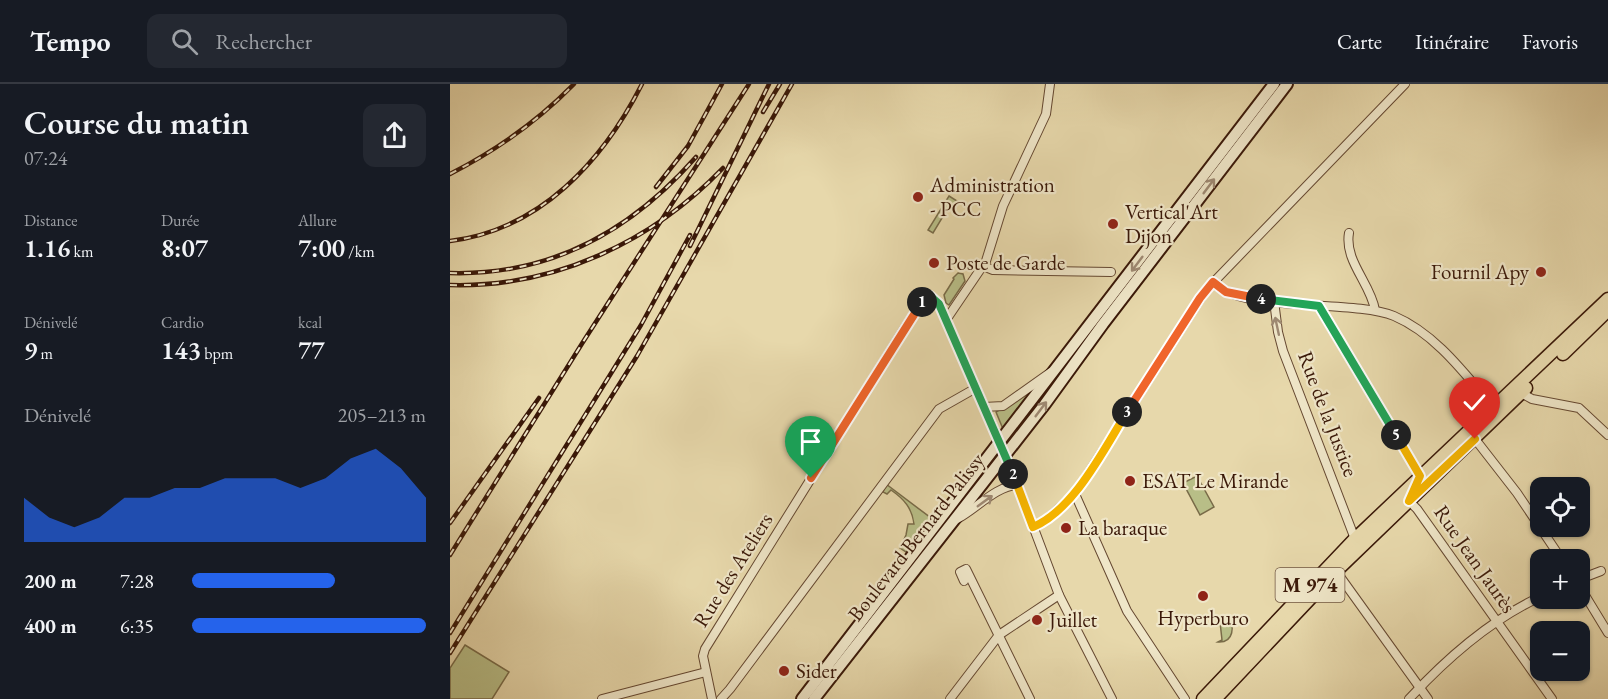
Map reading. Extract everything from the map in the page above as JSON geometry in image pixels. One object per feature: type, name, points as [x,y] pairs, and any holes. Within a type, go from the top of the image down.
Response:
[{"type":"main road","name":"Boulevard Bernard Palissy","points":[[802,699],[1274,84]]},
{"type":"main road","name":"Boulevard Bernard Palissy","points":[[814,699],[1005,455],[1287,84]]},
{"type":"main road","name":"M 974","points":[[1203,699],[1355,539],[1608,299]]},
{"type":"main road","name":"M 974","points":[[1215,699],[1336,571],[1608,310]]},
{"type":"main road","points":[[1409,501],[1420,476]]},
{"type":"street","points":[[1050,84],[1046,114],[1003,206],[983,266],[946,320],[1017,484],[1059,595],[1112,699]]},
{"type":"street","points":[[1033,527],[1046,520],[1075,494],[1167,348],[1213,282],[1404,84]]},
{"type":"street","points":[[1348,233],[1347,243],[1375,310]]},
{"type":"street","points":[[983,266],[993,270],[1111,272]]},
{"type":"street","points":[[1213,282],[1226,292],[1274,301],[1375,310],[1393,316],[1435,342],[1494,408]]},
{"type":"street","name":"Rue des Ateliers","points":[[712,699],[703,656],[904,329],[925,298],[932,297],[939,304],[946,320]]},
{"type":"street","name":"Rue de la Justice","points":[[1274,301],[1283,351],[1355,539]]},
{"type":"street","points":[[1319,306],[1420,476]]},
{"type":"street","name":"Boulevard Bernard Palissy","points":[[984,407],[1003,406],[1057,368]]},
{"type":"street","points":[[721,699],[939,409],[976,388]]},
{"type":"street","points":[[1521,393],[1532,399],[1579,408],[1608,435]]},
{"type":"street","points":[[1475,439],[1517,493],[1555,549]]},
{"type":"street","points":[[954,521],[1005,486],[1017,484]]},
{"type":"street","points":[[1075,494],[1127,611],[1185,699]]},
{"type":"street","name":"Rue Jean Jaurès","points":[[1409,501],[1419,511],[1552,699]]},
{"type":"street","points":[[964,581],[960,572],[966,569],[1030,699]]},
{"type":"street","points":[[1336,571],[1428,699]]},
{"type":"street","points":[[1590,575],[1601,571]]},
{"type":"street","points":[[950,699],[999,635],[1059,595]]},
{"type":"street","points":[[1409,699],[1455,653],[1497,622],[1530,603]]},
{"type":"street","points":[[1590,603],[1608,633]]},
{"type":"street","points":[[602,699],[706,672]]},
{"type":"green space","points":[[949,196],[957,201],[952,210],[948,208],[933,233],[928,230]]},
{"type":"green space","points":[[958,273],[963,274],[965,281],[949,305],[944,295]]},
{"type":"green space","points":[[1035,388],[1003,429],[996,412]]},
{"type":"green space","points":[[1197,476],[1214,507],[1200,515],[1183,483]]},
{"type":"green space","points":[[886,484],[931,518],[906,552],[900,548],[908,524],[914,524],[913,518],[907,504],[900,497],[891,490],[887,494],[883,492]]},
{"type":"green space","points":[[1228,615],[1232,624],[1232,633],[1227,640],[1218,642],[1222,640],[1220,622],[1229,618]]},
{"type":"green space","points":[[465,645],[509,672],[492,699],[450,699],[450,668]]},
{"type":"railway","points":[[450,174],[516,134],[546,111],[574,84]]},
{"type":"railway","points":[[450,241],[482,234],[512,223],[540,207],[565,187],[588,165],[608,139],[642,84]]},
{"type":"railway","points":[[656,187],[688,146],[722,84]]},
{"type":"railway","points":[[450,555],[583,342],[749,84]]},
{"type":"railway","points":[[690,246],[769,84]]},
{"type":"railway","points":[[763,112],[780,84]]},
{"type":"railway","points":[[450,653],[637,356],[792,84]]},
{"type":"railway","points":[[450,273],[487,272],[522,267],[586,244],[616,227],[644,207],[696,157]]},
{"type":"railway","points":[[450,285],[489,284],[527,278],[563,269],[599,255],[665,218],[723,168]]},
{"type":"railway","points":[[450,633],[641,325],[690,235]]},
{"type":"railway","points":[[450,523],[539,398]]},
{"type":"place","name":"Administration - PCC","points":[[918,197]]},
{"type":"place","name":"Vertical'Art Dijon","points":[[1113,224]]},
{"type":"place","name":"Poste de Garde","points":[[934,263]]},
{"type":"place","name":"Fournil Apy","points":[[1541,272]]},
{"type":"place","name":"ESAT Le Mirande","points":[[1130,481]]},
{"type":"place","name":"La baraque","points":[[1066,528]]},
{"type":"place","name":"Hyperburo","points":[[1203,596]]},
{"type":"place","name":"Juillet","points":[[1037,620]]},
{"type":"place","name":"Sider","points":[[784,671]]},
{"type":"route","points":[[811,478],[927,296],[935,298],[939,304],[1010,465],[1033,527],[1041,524],[1075,494],[1161,357],[1213,282],[1221,290],[1244,297],[1319,306],[1420,476],[1409,501],[1475,439]]}]
